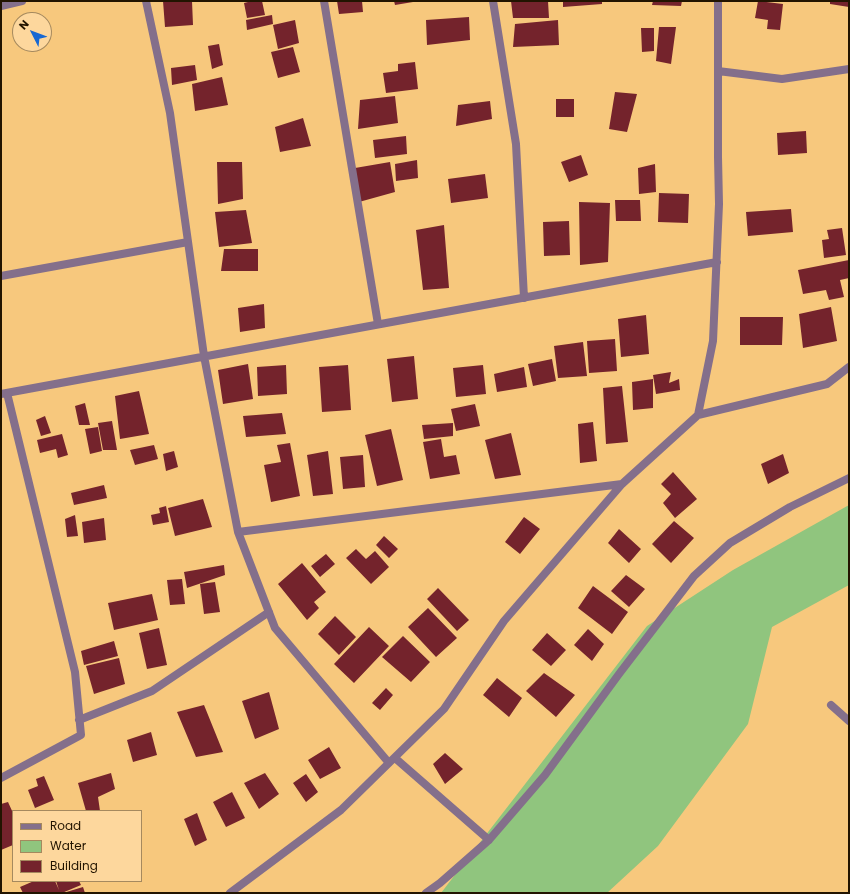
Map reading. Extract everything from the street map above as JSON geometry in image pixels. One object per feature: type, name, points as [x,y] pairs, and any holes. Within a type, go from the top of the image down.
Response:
[{"type":"street","points":[[1,6],[22,1]]},
{"type":"street","points":[[146,1],[170,113],[204,356],[238,532],[275,628],[392,760],[489,840]]},
{"type":"street","points":[[324,1],[378,324]]},
{"type":"street","points":[[493,1],[516,144],[524,298]]},
{"type":"street","points":[[698,415],[713,341],[720,204],[718,157],[718,1]]},
{"type":"street","points":[[718,71],[782,79],[849,69]]},
{"type":"street","points":[[1,276],[188,242]]},
{"type":"street","points":[[1,778],[81,735],[75,672],[4,393],[716,262]]},
{"type":"street","points":[[230,893],[341,810],[444,709],[504,621],[622,484],[698,415],[827,384],[849,367]]},
{"type":"street","points":[[426,893],[440,883],[489,840],[545,775],[619,674],[694,576],[730,543],[790,507],[849,478]]},
{"type":"street","points":[[238,532],[622,484]]},
{"type":"street","points":[[80,720],[152,691],[269,612]]},
{"type":"street","points":[[831,705],[849,721]]},
{"type":"water","points":[[849,505],[849,585],[772,627],[748,724],[658,846],[607,893],[441,893],[647,626],[733,570]]},
{"type":"building","points":[[163,1],[192,1],[193,25],[165,27]]},
{"type":"building","points":[[262,1],[265,15],[247,18],[244,3]]},
{"type":"building","points":[[337,1],[362,1],[363,12],[339,14]]},
{"type":"building","points":[[394,1],[413,1],[413,2],[395,5]]},
{"type":"building","points":[[511,1],[548,1],[549,18],[513,18]]},
{"type":"building","points":[[563,1],[602,1],[602,4],[563,7]]},
{"type":"building","points":[[653,1],[682,1],[681,6],[652,5]]},
{"type":"building","points":[[758,1],[783,4],[780,30],[767,29],[768,20],[755,18]]},
{"type":"building","points":[[830,1],[849,1],[849,7],[830,4]]},
{"type":"building","points":[[272,15],[273,24],[247,30],[246,20]]},
{"type":"building","points":[[469,17],[470,40],[427,45],[426,20]]},
{"type":"building","points":[[295,20],[299,43],[278,49],[273,25]]},
{"type":"building","points":[[558,20],[559,45],[513,47],[515,24]]},
{"type":"building","points":[[659,27],[676,27],[671,64],[656,61]]},
{"type":"building","points":[[641,28],[654,28],[654,51],[642,52]]},
{"type":"building","points":[[219,44],[223,65],[212,69],[208,46]]},
{"type":"building","points":[[293,47],[300,72],[278,78],[271,52]]},
{"type":"building","points":[[415,62],[418,89],[386,93],[383,73],[398,71],[398,64]]},
{"type":"building","points":[[195,65],[197,80],[172,85],[171,68]]},
{"type":"building","points":[[222,77],[228,105],[195,111],[192,84]]},
{"type":"building","points":[[615,92],[637,94],[627,132],[609,129]]},
{"type":"building","points":[[395,96],[398,123],[358,129],[360,100]]},
{"type":"building","points":[[556,99],[574,99],[574,117],[556,117]]},
{"type":"building","points":[[490,101],[492,119],[456,126],[458,105]]},
{"type":"building","points":[[303,118],[311,146],[280,152],[275,127]]},
{"type":"building","points":[[806,131],[807,153],[778,155],[777,133]]},
{"type":"building","points":[[406,136],[407,154],[375,158],[373,140]]},
{"type":"building","points":[[581,155],[588,175],[569,182],[561,162]]},
{"type":"building","points":[[417,160],[418,178],[396,181],[395,164]]},
{"type":"building","points":[[217,162],[242,162],[243,199],[218,204]]},
{"type":"building","points":[[390,162],[395,192],[359,202],[355,168]]},
{"type":"building","points":[[655,164],[656,192],[639,194],[638,168]]},
{"type":"building","points":[[485,174],[488,198],[451,203],[448,179]]},
{"type":"building","points":[[659,193],[689,194],[688,223],[658,222]]},
{"type":"building","points":[[615,200],[640,200],[641,221],[616,221]]},
{"type":"building","points":[[579,202],[610,203],[608,262],[580,265]]},
{"type":"building","points":[[791,209],[793,232],[748,236],[746,212]]},
{"type":"building","points":[[246,210],[252,243],[219,247],[215,212]]},
{"type":"building","points":[[569,221],[570,255],[544,256],[543,222]]},
{"type":"building","points":[[444,225],[449,288],[423,290],[416,230]]},
{"type":"building","points":[[842,228],[846,255],[824,258],[822,240],[829,239],[827,230]]},
{"type":"building","points":[[224,249],[258,249],[258,271],[221,271]]},
{"type":"building","points":[[849,260],[849,278],[840,280],[844,297],[829,300],[826,290],[803,294],[798,270]]},
{"type":"building","points":[[264,304],[265,328],[240,332],[238,308]]},
{"type":"building","points":[[831,307],[837,341],[803,348],[799,314]]},
{"type":"building","points":[[646,315],[649,354],[621,357],[618,319]]},
{"type":"building","points":[[740,317],[783,317],[782,345],[740,345]]},
{"type":"building","points":[[615,339],[617,371],[589,373],[587,341]]},
{"type":"building","points":[[583,342],[587,376],[558,378],[554,346]]},
{"type":"building","points":[[414,356],[418,399],[392,402],[387,359]]},
{"type":"building","points":[[552,359],[556,381],[533,386],[528,364]]},
{"type":"building","points":[[248,364],[253,399],[223,404],[218,370]]},
{"type":"building","points":[[286,365],[287,394],[258,396],[257,367]]},
{"type":"building","points":[[348,365],[351,410],[322,412],[319,367]]},
{"type":"building","points":[[483,365],[486,394],[456,397],[453,368]]},
{"type":"building","points":[[524,367],[527,387],[497,392],[494,374]]},
{"type":"building","points":[[671,372],[669,383],[679,379],[680,390],[656,394],[653,375]]},
{"type":"building","points":[[653,379],[653,408],[633,410],[632,382]]},
{"type":"building","points":[[622,386],[628,442],[606,444],[603,388]]},
{"type":"building","points":[[139,391],[149,434],[120,439],[115,396]]},
{"type":"building","points":[[85,403],[90,425],[79,425],[75,406]]},
{"type":"building","points":[[475,404],[480,426],[456,431],[451,409]]},
{"type":"building","points":[[282,413],[286,434],[246,437],[243,416]]},
{"type":"building","points":[[45,416],[51,433],[41,436],[36,420]]},
{"type":"building","points":[[112,421],[117,450],[103,450],[98,423]]},
{"type":"building","points":[[593,422],[597,461],[580,463],[578,424]]},
{"type":"building","points":[[453,423],[453,436],[424,439],[422,425]]},
{"type":"building","points":[[98,427],[102,451],[90,454],[85,429]]},
{"type":"building","points":[[391,429],[403,480],[377,486],[365,435]]},
{"type":"building","points":[[511,433],[521,475],[495,479],[485,440]]},
{"type":"building","points":[[62,434],[68,455],[58,458],[56,449],[40,453],[37,440]]},
{"type":"building","points":[[441,439],[444,457],[456,455],[460,474],[430,479],[423,442]]},
{"type":"building","points":[[290,443],[300,496],[271,502],[264,465],[281,462],[277,445]]},
{"type":"building","points":[[154,445],[158,459],[135,465],[130,450]]},
{"type":"building","points":[[174,451],[178,467],[166,471],[163,454]]},
{"type":"building","points":[[328,451],[333,494],[313,496],[307,455]]},
{"type":"building","points":[[783,454],[789,473],[768,484],[761,464]]},
{"type":"building","points":[[363,455],[365,487],[343,489],[340,457]]},
{"type":"building","points":[[673,472],[697,499],[675,518],[663,503],[671,494],[661,484]]},
{"type":"building","points":[[104,485],[107,498],[74,505],[71,493]]},
{"type":"building","points":[[203,499],[212,527],[175,536],[168,508]]},
{"type":"building","points":[[166,506],[169,522],[153,525],[151,515],[160,513],[159,508]]},
{"type":"building","points":[[75,515],[78,536],[67,537],[65,519]]},
{"type":"building","points":[[524,517],[540,529],[520,554],[505,542]]},
{"type":"building","points":[[104,518],[106,540],[84,543],[82,522]]},
{"type":"building","points":[[674,521],[694,538],[671,563],[652,544]]},
{"type":"building","points":[[619,529],[641,549],[629,563],[608,543]]},
{"type":"building","points":[[384,536],[398,549],[389,558],[376,545]]},
{"type":"building","points":[[356,549],[366,559],[375,551],[389,567],[371,584],[346,558]]},
{"type":"building","points":[[326,554],[335,564],[320,577],[311,566]]},
{"type":"building","points":[[302,563],[326,592],[314,602],[319,608],[307,620],[278,584]]},
{"type":"building","points":[[224,565],[225,575],[187,588],[184,572]]},
{"type":"building","points":[[626,575],[645,589],[629,607],[611,591]]},
{"type":"building","points":[[182,579],[185,604],[170,605],[167,580]]},
{"type":"building","points":[[215,582],[220,612],[204,614],[200,584]]},
{"type":"building","points":[[593,586],[628,612],[612,634],[578,608]]},
{"type":"building","points":[[438,588],[469,620],[457,631],[427,599]]},
{"type":"building","points":[[152,594],[158,620],[114,630],[108,603]]},
{"type":"building","points":[[428,608],[457,638],[436,657],[408,627]]},
{"type":"building","points":[[335,616],[356,637],[339,655],[318,634]]},
{"type":"building","points":[[369,627],[389,646],[354,683],[334,664]]},
{"type":"building","points":[[159,628],[167,665],[147,669],[139,633]]},
{"type":"building","points":[[588,629],[604,644],[592,661],[574,645]]},
{"type":"building","points":[[547,633],[566,650],[551,666],[532,650]]},
{"type":"building","points":[[403,636],[430,662],[411,682],[382,657]]},
{"type":"building","points":[[114,641],[118,656],[84,665],[81,651]]},
{"type":"building","points":[[119,658],[125,684],[94,694],[86,666]]},
{"type":"building","points":[[544,673],[575,695],[556,717],[526,691]]},
{"type":"building","points":[[497,678],[522,698],[509,717],[483,695]]},
{"type":"building","points":[[386,688],[393,695],[380,710],[372,703]]},
{"type":"building","points":[[269,692],[279,729],[255,739],[242,701]]},
{"type":"building","points":[[204,705],[223,752],[196,757],[177,712]]},
{"type":"building","points":[[151,732],[157,755],[133,762],[127,740]]},
{"type":"building","points":[[329,747],[341,768],[320,779],[308,760]]},
{"type":"building","points":[[445,753],[463,769],[445,784],[433,764]]},
{"type":"building","points":[[111,773],[115,789],[98,797],[100,810],[86,810],[78,783]]},
{"type":"building","points":[[265,773],[279,794],[259,809],[244,783]]},
{"type":"building","points":[[306,774],[318,792],[306,802],[293,783]]},
{"type":"building","points":[[44,776],[54,800],[35,808],[28,790],[38,786],[36,779]]},
{"type":"building","points":[[232,792],[245,818],[226,827],[213,802]]},
{"type":"building","points":[[8,802],[12,811],[12,845],[1,850],[1,804]]},
{"type":"building","points":[[197,813],[207,840],[195,846],[184,819]]},
{"type":"building","points":[[32,882],[55,882],[59,890],[56,882],[80,882],[81,885],[62,893],[23,893],[20,887]]},
{"type":"building","points":[[83,887],[85,893],[63,893]]}]
